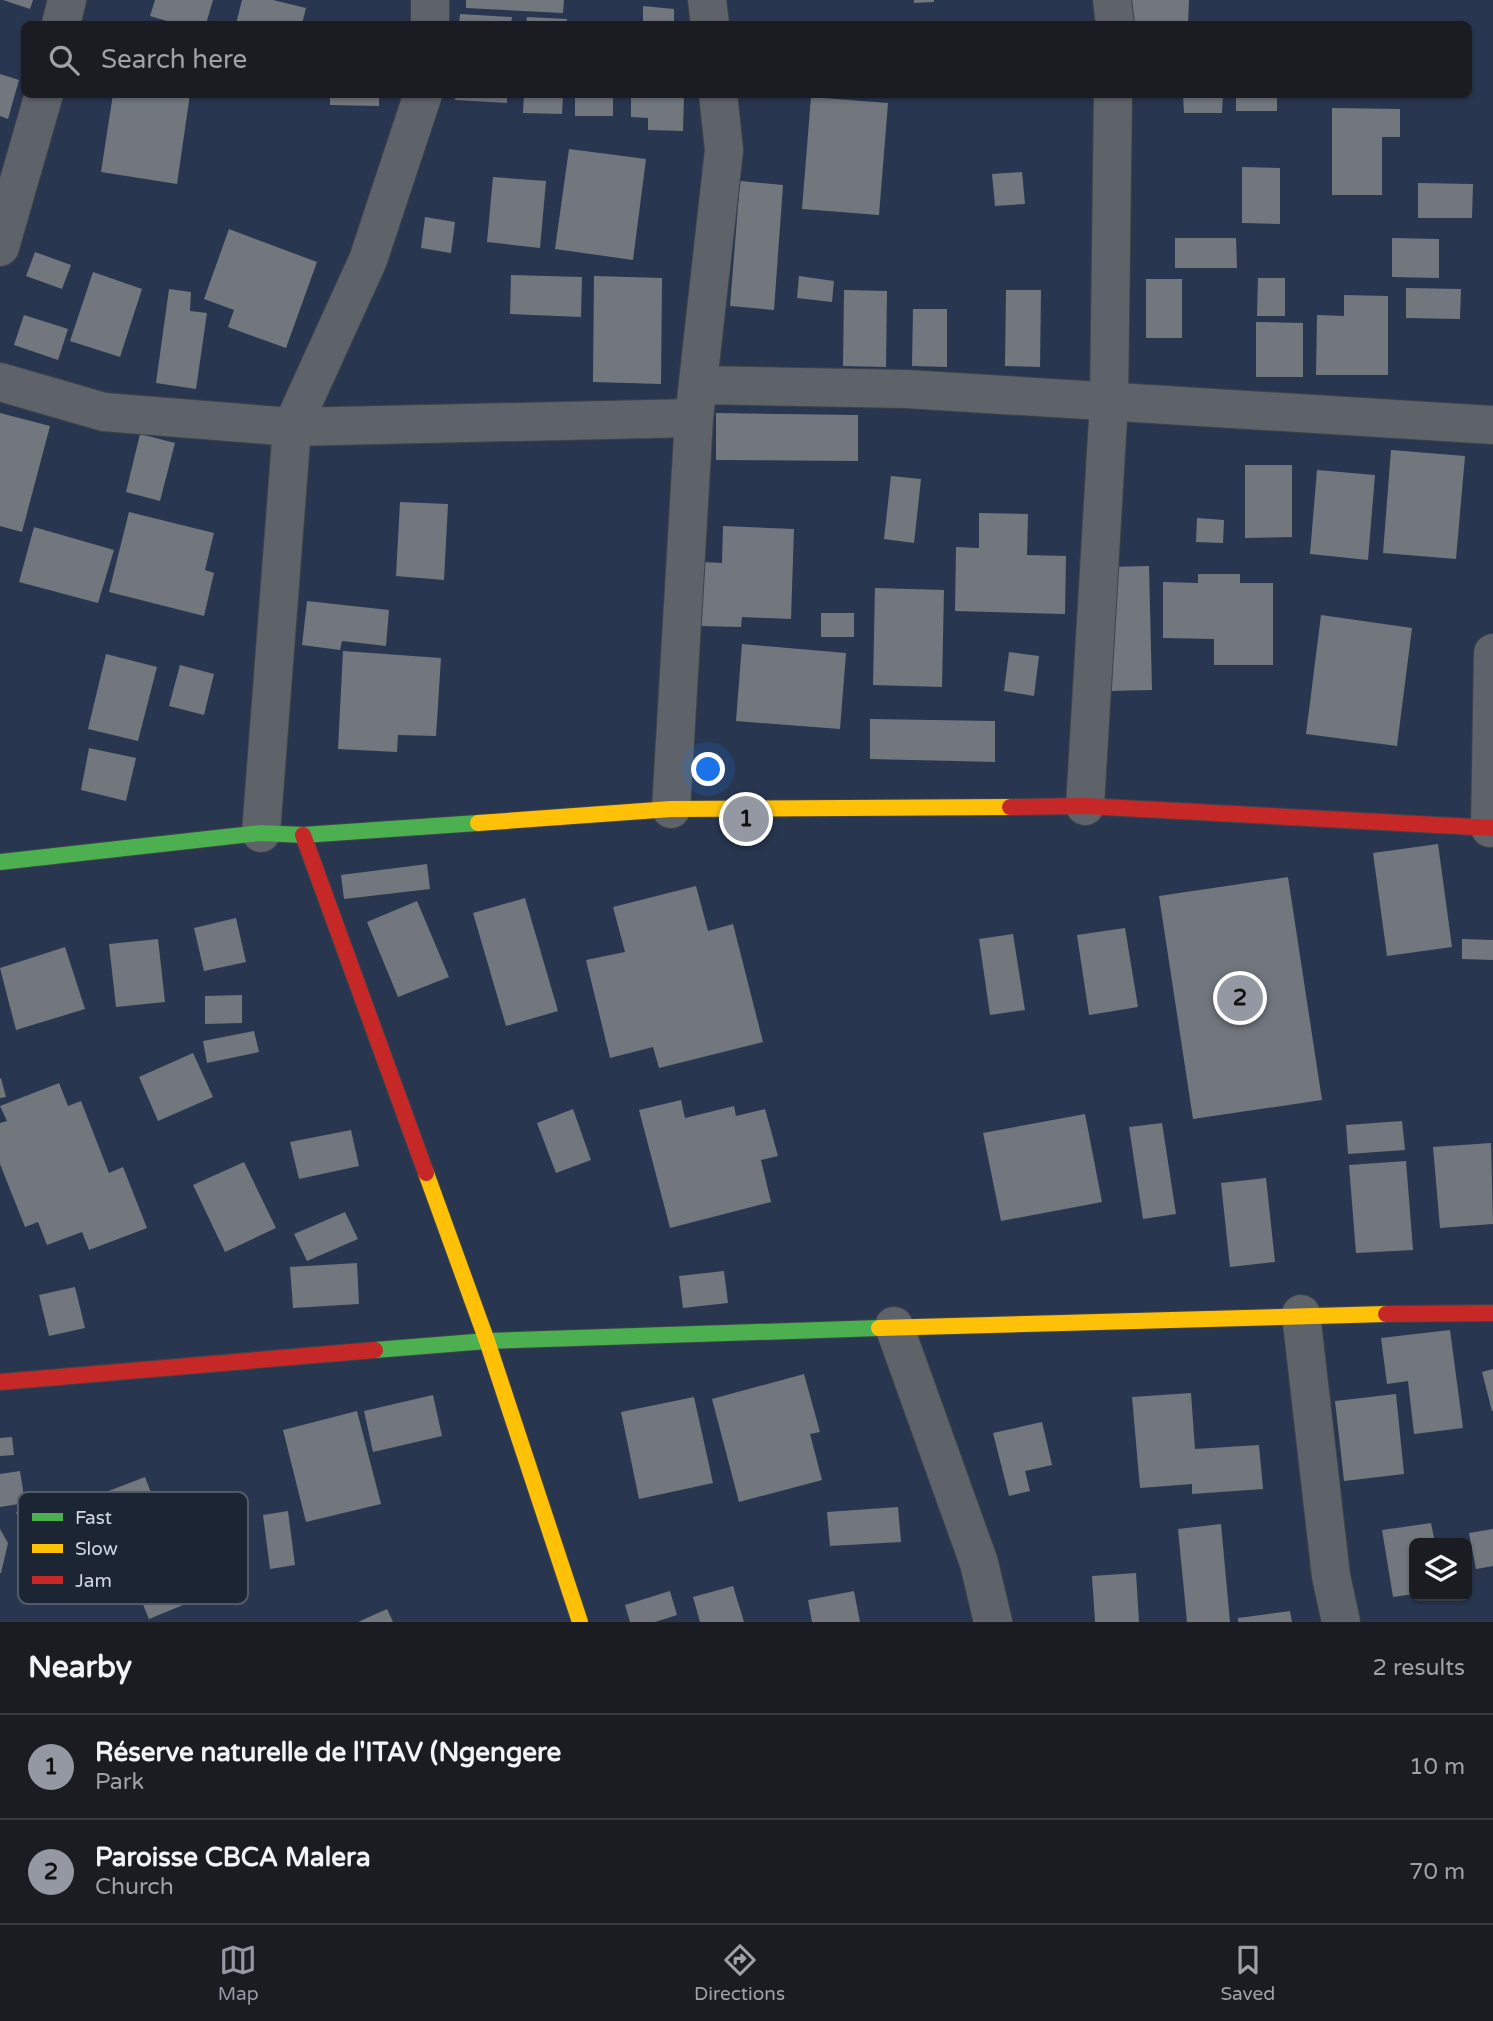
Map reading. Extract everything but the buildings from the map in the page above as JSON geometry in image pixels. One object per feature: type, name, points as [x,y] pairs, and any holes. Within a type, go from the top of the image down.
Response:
[{"type":"street","points":[[62,21],[67,0]]},
{"type":"street","points":[[430,0],[430,21]]},
{"type":"street","points":[[707,0],[710,21]]},
{"type":"street","points":[[1112,0],[1115,21]]},
{"type":"street","points":[[0,247],[43,98]]},
{"type":"street","points":[[261,833],[292,427],[368,260],[422,98]]},
{"type":"street","points":[[671,809],[696,402],[724,150],[718,98]]},
{"type":"street","points":[[1085,806],[1109,402],[1114,98]]},
{"type":"street","points":[[0,382],[104,412],[292,427],[906,389],[1493,425]]},
{"type":"street","points":[[0,862],[261,833],[303,835],[671,809],[1085,806],[1491,828],[1493,653]]},
{"type":"street","points":[[303,835],[487,1340],[580,1622]]},
{"type":"street","points":[[0,1382],[487,1340],[1301,1314],[1493,1313]]},
{"type":"street","points":[[1301,1314],[1331,1576],[1341,1622]]},
{"type":"street","points":[[894,1326],[979,1563],[993,1622]]},
{"type":"shaded area","points":[[0,0],[1493,0],[1493,1622],[0,1622]]},
{"type":"traffic: fast","points":[[0,862],[261,833],[303,835],[478,823]]},
{"type":"traffic: fast","points":[[375,1350],[487,1341],[879,1328]]},
{"type":"traffic: slow","points":[[478,823],[671,809],[1010,807]]},
{"type":"traffic: slow","points":[[426,1173],[487,1341],[580,1622]]},
{"type":"traffic: slow","points":[[879,1328],[1386,1314]]},
{"type":"traffic: jam","points":[[1010,807],[1085,806],[1493,828]]},
{"type":"traffic: jam","points":[[303,835],[426,1173]]},
{"type":"traffic: jam","points":[[1386,1314],[1493,1313]]},
{"type":"traffic: jam","points":[[0,1382],[375,1350]]},
{"type":"place","name":"Réserve naturelle de l'ITAV (Ngengere","points":[[746,819]]},
{"type":"place","name":"Paroisse CBCA Malera","points":[[1240,998]]}]
